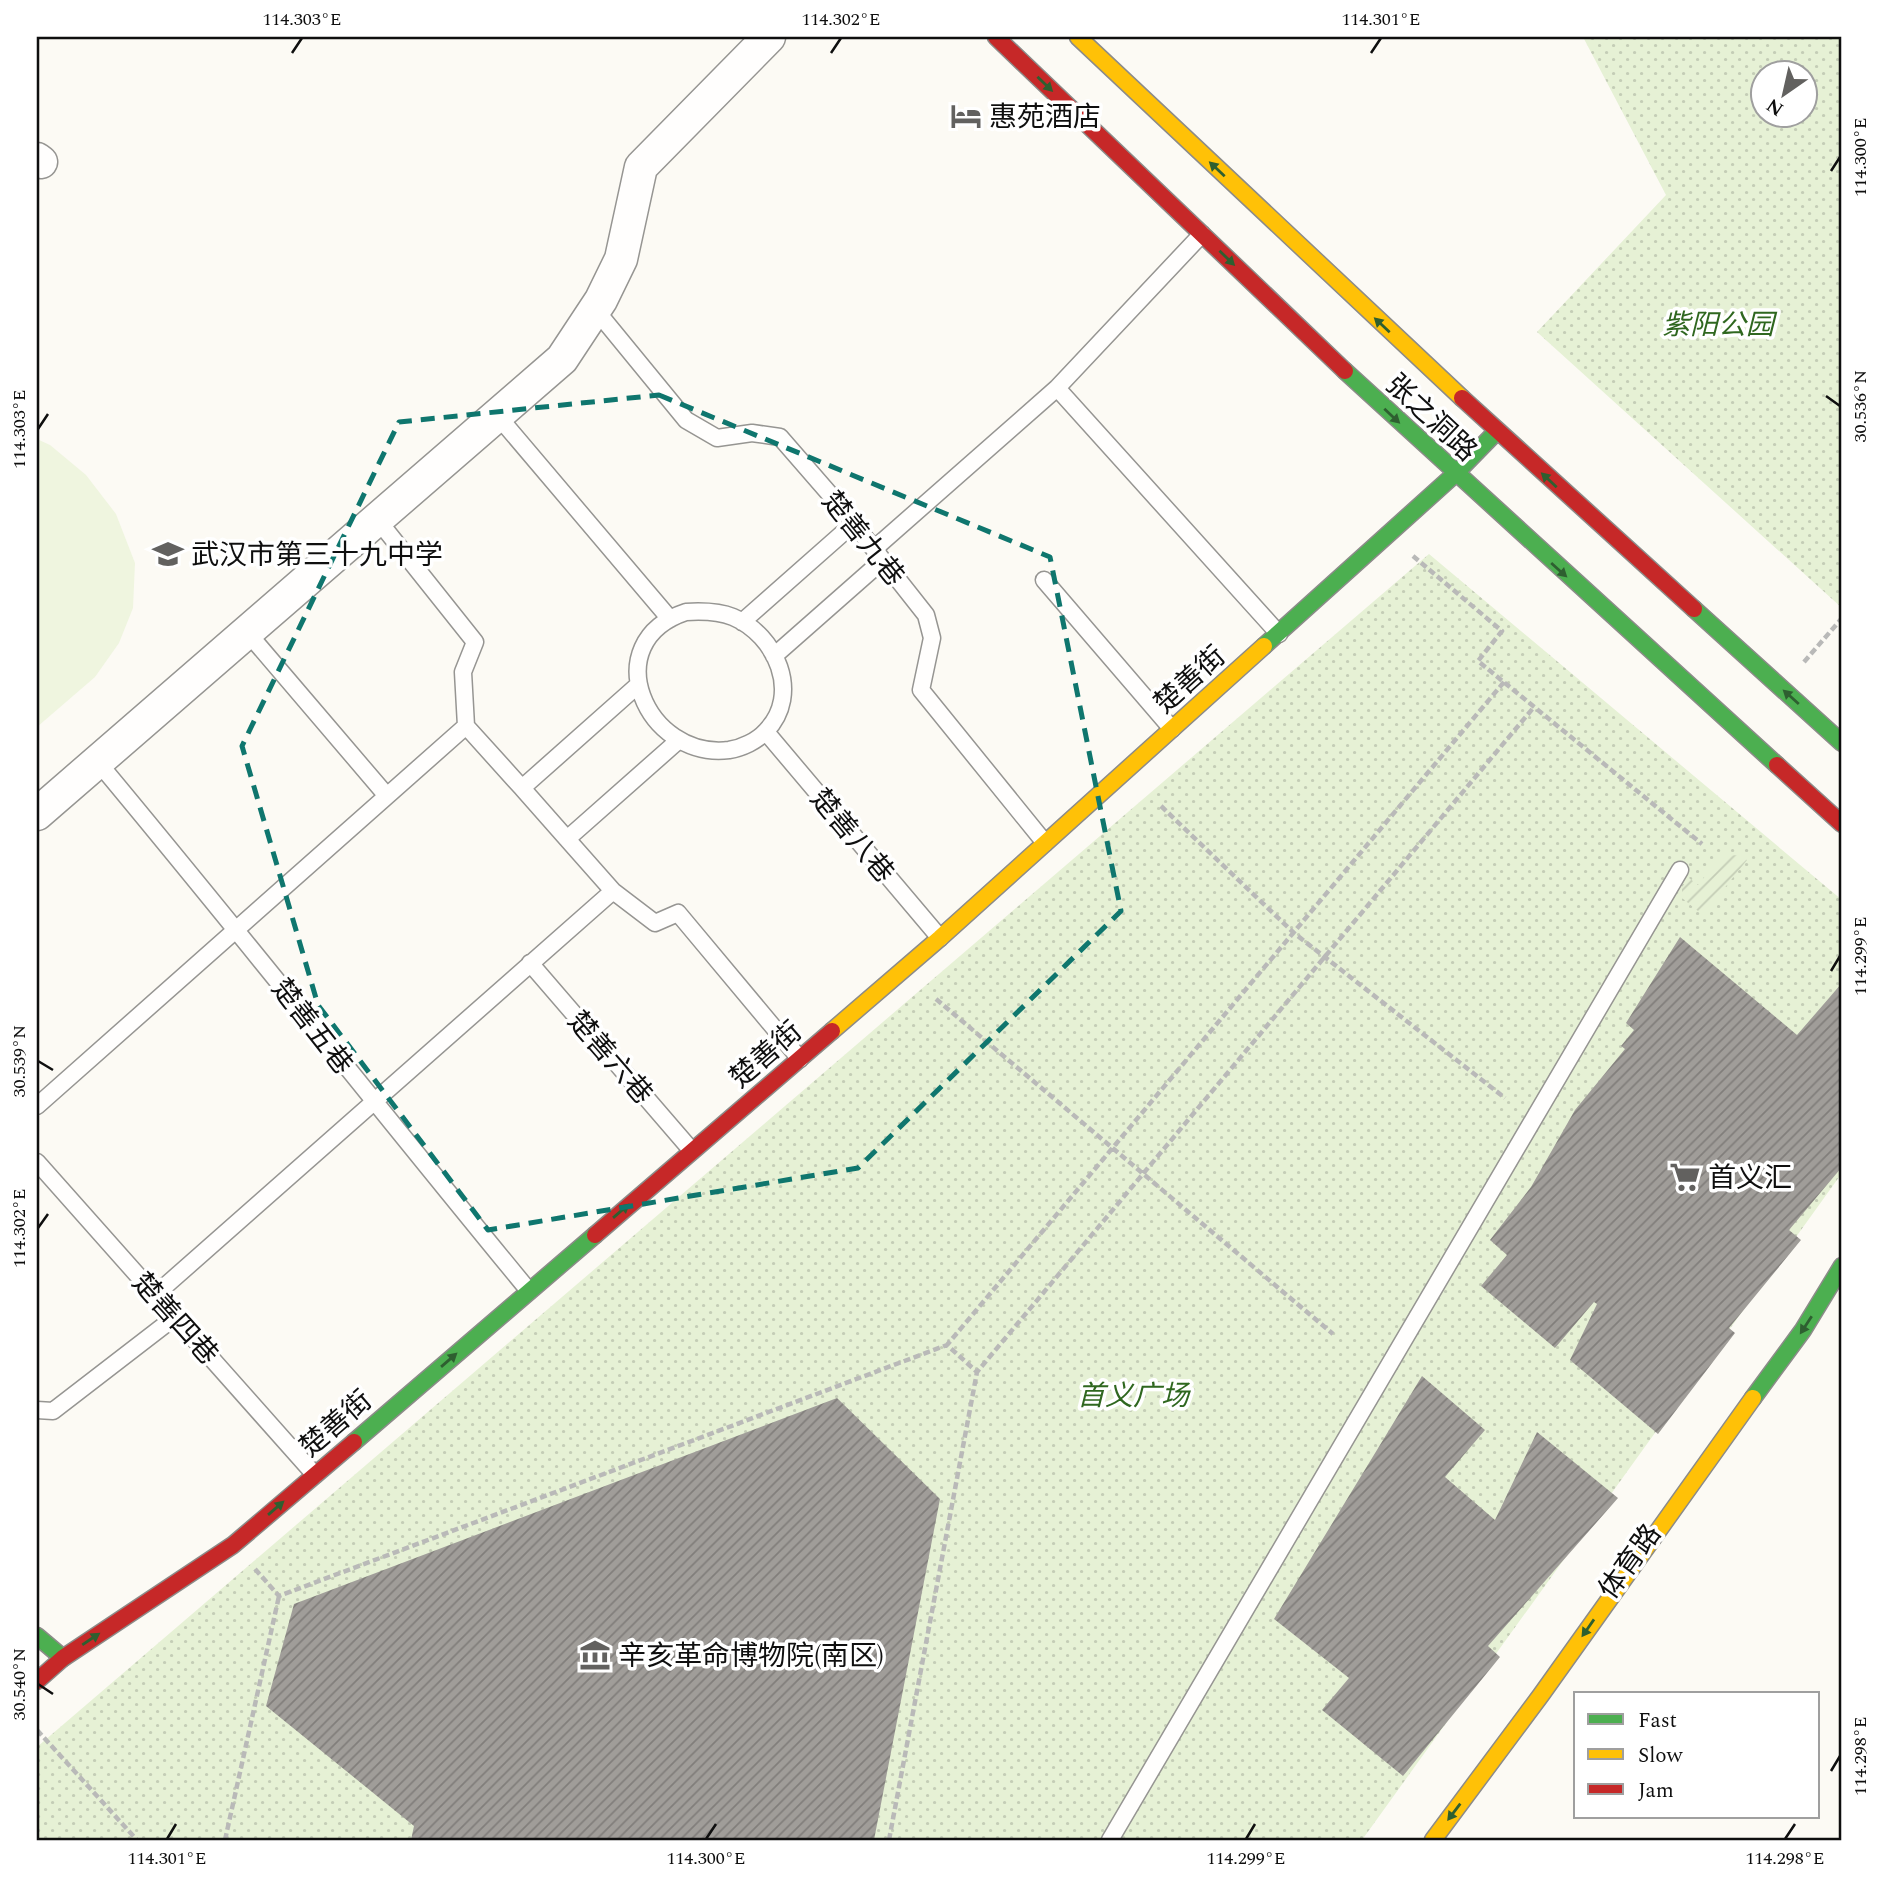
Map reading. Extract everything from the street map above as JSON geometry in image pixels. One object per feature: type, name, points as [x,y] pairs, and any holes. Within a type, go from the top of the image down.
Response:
[{"type":"street","points":[[37,814],[562,359],[595,309],[621,259],[641,167],[769,37]]},
{"type":"street","name":"张之洞路","points":[[996,37],[1455,474],[1842,824]]},
{"type":"street","name":"张之洞路","points":[[1078,37],[1428,368],[1842,743]]},
{"type":"street","name":"楚善街","points":[[37,1681],[62,1658],[233,1545],[315,1475],[940,938],[1389,535],[1497,431]]},
{"type":"street","points":[[1433,1840],[1541,1695],[1686,1488],[1803,1330],[1842,1266]]},
{"type":"street","points":[[37,1636],[62,1658]]},
{"type":"lane","points":[[774,656],[878,554],[1056,388],[1202,234]]},
{"type":"lane","name":"楚善九巷","points":[[595,309],[686,420],[717,438],[752,433],[780,437],[926,615],[932,638],[921,690],[1045,844]]},
{"type":"lane","points":[[1056,388],[1279,634]]},
{"type":"lane","points":[[497,415],[670,619]]},
{"type":"lane","points":[[377,519],[475,642],[463,672],[466,726],[613,891],[655,923],[678,913],[800,1059]]},
{"type":"lane","points":[[742,622],[853,524]]},
{"type":"lane","points":[[1044,580],[1173,729]]},
{"type":"lane","points":[[686,612],[724,614],[742,622],[758,633],[774,656],[782,677],[779,713],[766,732],[746,745],[722,750],[696,747],[679,740],[653,718],[646,708],[638,685],[637,671],[642,649],[655,629],[686,612]]},
{"type":"lane","points":[[247,632],[387,796]]},
{"type":"lane","points":[[522,788],[638,685]]},
{"type":"lane","points":[[37,1106],[466,726]]},
{"type":"lane","name":"楚善八巷","points":[[766,732],[940,938]]},
{"type":"lane","points":[[567,839],[679,740]]},
{"type":"lane","name":"楚善五巷","points":[[97,761],[237,929],[373,1102],[528,1291]]},
{"type":"lane","points":[[1112,1840],[1680,870]]},
{"type":"lane","points":[[155,1295],[613,891]]},
{"type":"lane","name":"楚善六巷","points":[[530,963],[692,1151]]},
{"type":"lane","name":"楚善四巷","points":[[37,1162],[315,1475]]},
{"type":"lane","points":[[37,1410],[53,1411],[175,1317]]},
{"type":"path","points":[[1389,535],[1503,631],[1479,661],[1702,844]]},
{"type":"path","points":[[1781,688],[1842,618]]},
{"type":"path","points":[[279,1596],[947,1345],[1504,682]]},
{"type":"path","points":[[889,1840],[977,1372],[1534,707]]},
{"type":"path","points":[[1161,806],[1294,933],[1505,1098]]},
{"type":"path","points":[[936,999],[1332,1334]]},
{"type":"path","points":[[947,1345],[977,1372]]},
{"type":"path","points":[[233,1545],[279,1596]]},
{"type":"path","points":[[225,1840],[279,1596]]},
{"type":"path","points":[[37,1730],[137,1840]]},
{"type":"highlighted area","points":[[659,395],[1050,557],[1121,911],[858,1168],[488,1230],[318,1005],[242,746],[399,422]]},
{"type":"green space","name":"紫阳公园","points":[[1583,37],[1842,37],[1842,608],[1537,332],[1666,195]]},
{"type":"green space","points":[[37,439],[50,445],[86,475],[116,514],[135,563],[133,608],[119,643],[95,677],[37,727]]},
{"type":"green space","name":"首义广场","points":[[1429,554],[1842,900],[1842,1173],[1362,1840],[37,1840],[37,1747]]},
{"type":"green space","points":[[1740,855],[1747,860],[1703,915],[1682,898],[1682,887],[1689,878],[1698,885],[1721,856]]},
{"type":"building","name":"首义汇","points":[[1680,937],[1797,1035],[1842,983],[1842,1167],[1789,1230],[1801,1240],[1729,1328],[1735,1333],[1658,1434],[1570,1360],[1597,1304],[1594,1302],[1555,1348],[1481,1286],[1507,1255],[1490,1240],[1531,1187],[1575,1110],[1625,1049],[1621,1046],[1634,1030],[1626,1023]]},
{"type":"building","points":[[1422,1376],[1485,1430],[1445,1477],[1495,1520],[1537,1432],[1618,1498],[1488,1646],[1500,1657],[1403,1776],[1322,1710],[1349,1678],[1274,1619]]},
{"type":"building","name":"辛亥革命博物院(南区)","points":[[837,1398],[940,1499],[874,1840],[411,1840],[414,1826],[266,1706],[294,1604]]},
{"type":"traffic: fast","points":[[1345,371],[1777,765]]},
{"type":"traffic: fast","points":[[1264,646],[1455,474],[1497,431]]},
{"type":"traffic: fast","points":[[1694,609],[1842,743]]},
{"type":"traffic: fast","points":[[354,1442],[595,1235]]},
{"type":"traffic: fast","points":[[1753,1398],[1803,1330],[1842,1266]]},
{"type":"traffic: fast","points":[[37,1636],[63,1658]]},
{"type":"traffic: slow","points":[[1078,37],[1462,398]]},
{"type":"traffic: slow","points":[[832,1031],[940,938],[1264,646]]},
{"type":"traffic: slow","points":[[1433,1840],[1541,1695],[1753,1398]]},
{"type":"traffic: jam","points":[[996,37],[1345,371]]},
{"type":"traffic: jam","points":[[1462,398],[1694,609]]},
{"type":"traffic: jam","points":[[1777,765],[1842,824]]},
{"type":"traffic: jam","points":[[595,1235],[832,1031]]},
{"type":"traffic: jam","points":[[37,1681],[63,1658],[233,1545],[354,1442]]},
{"type":"place","name":"惠苑酒店","points":[[966,116]]},
{"type":"place","name":"武汉市第三十九中学","points":[[168,554]]},
{"type":"place","name":"首义汇","points":[[1685,1177]]},
{"type":"place","name":"辛亥革命博物院(南区)","points":[[595,1655]]}]
